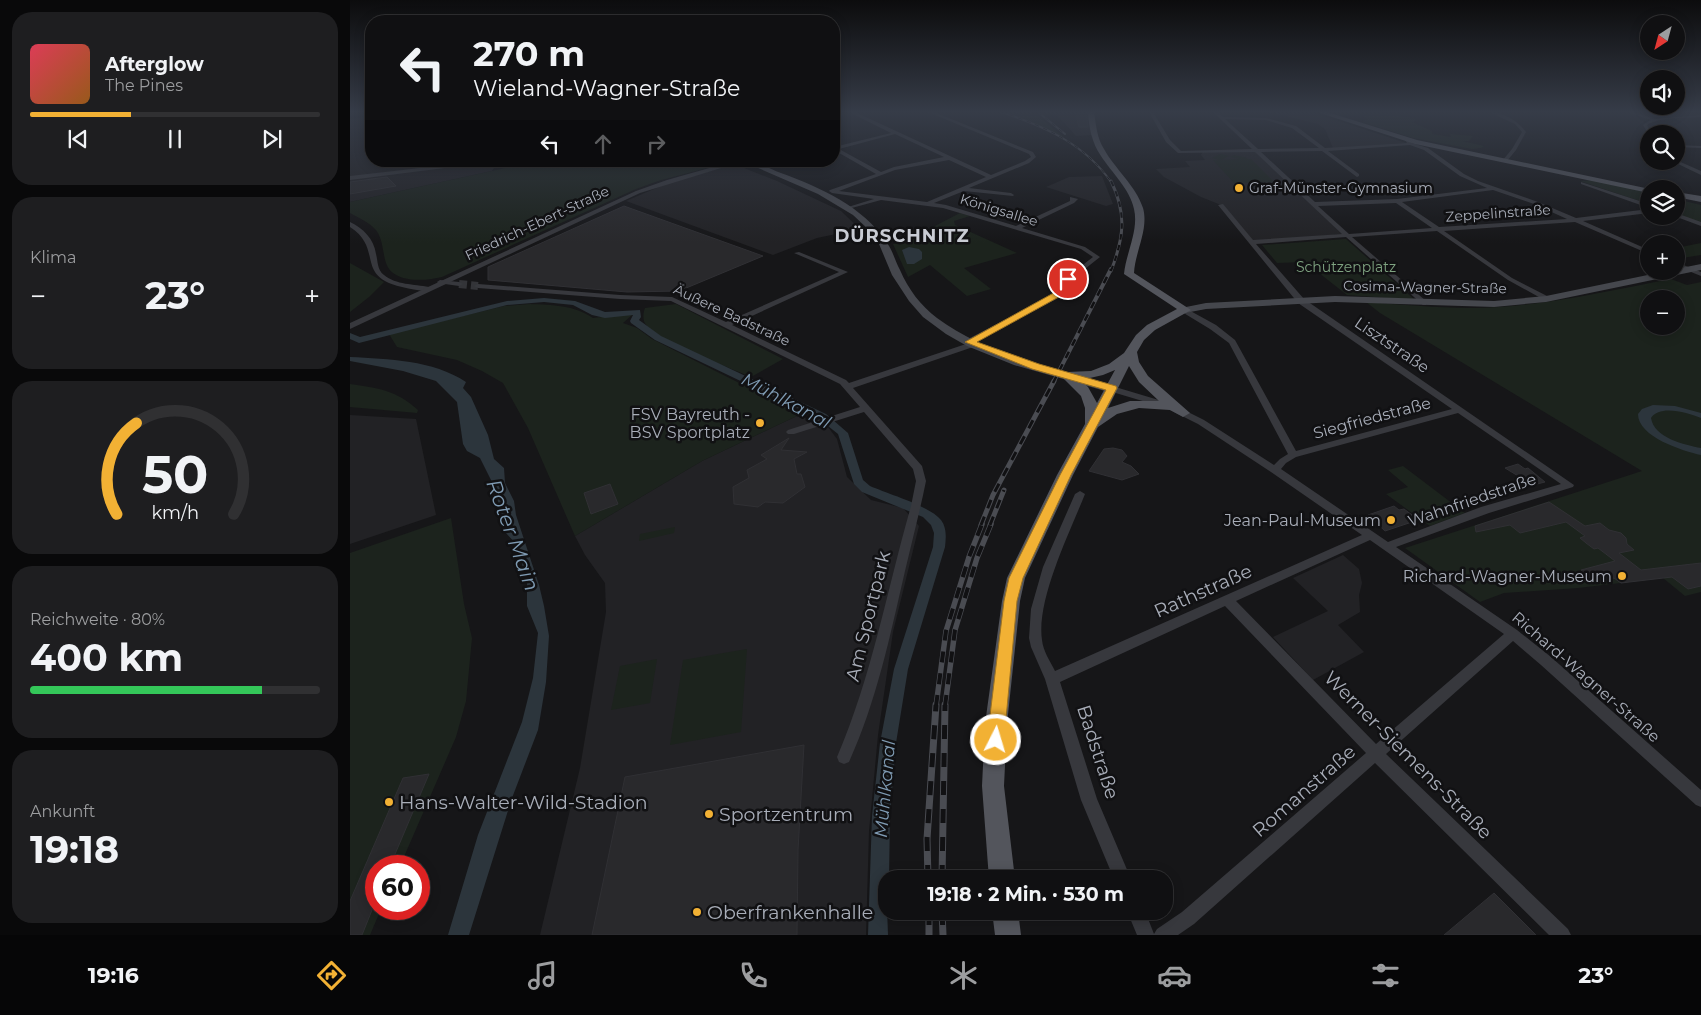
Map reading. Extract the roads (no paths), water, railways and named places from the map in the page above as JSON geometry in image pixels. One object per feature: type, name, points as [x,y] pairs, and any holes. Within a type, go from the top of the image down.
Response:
[{"type":"main road","points":[[1103,156],[1125,183],[1139,209],[1138,234],[1129,274],[1185,310]]},
{"type":"main road","points":[[1487,156],[1640,186]]},
{"type":"main road","points":[[1490,156],[1640,189]]},
{"type":"main road","points":[[759,167],[821,193],[850,208],[872,228],[884,244],[897,275],[911,299],[934,321],[971,343],[1067,376],[1112,388]]},
{"type":"main road","points":[[1685,197],[1701,201]]},
{"type":"main road","name":"Cosima-Wagner-Straße","points":[[1185,310],[1206,306],[1362,299],[1423,303],[1494,304],[1546,299],[1696,268]]},
{"type":"main road","points":[[1001,870],[993,786],[996,724],[1010,601],[1016,578],[1066,475],[1141,335],[1148,328],[1185,310]]},
{"type":"main road","points":[[1067,376],[1092,375],[1105,371],[1115,366],[1131,352]]},
{"type":"main road","points":[[1131,352],[1141,375],[1183,413]]},
{"type":"main road","points":[[1067,376],[1088,394],[1093,412],[1092,427]]},
{"type":"main road","points":[[1092,427],[1108,413],[1123,405],[1144,403],[1169,406]]},
{"type":"main road","points":[[1007,920],[1008,935]]},
{"type":"street","points":[[848,156],[879,173]]},
{"type":"street","points":[[944,156],[990,177]]},
{"type":"street","points":[[928,204],[1033,159],[1033,156]]},
{"type":"street","points":[[1262,156],[1423,303]]},
{"type":"street","points":[[1330,156],[1357,176]]},
{"type":"street","points":[[1435,156],[1462,175],[1576,220],[1640,248]]},
{"type":"street","points":[[1506,159],[1509,156]]},
{"type":"street","points":[[821,193],[832,191],[879,173],[949,158]]},
{"type":"street","points":[[1685,165],[1701,173]]},
{"type":"street","points":[[350,178],[439,167]]},
{"type":"street","name":"Friedrich-Ebert-Straße","points":[[350,326],[440,282],[638,192],[719,167]]},
{"type":"street","points":[[1583,183],[1640,203]]},
{"type":"street","points":[[963,188],[1011,195]]},
{"type":"street","points":[[1314,204],[1396,200],[1494,188]]},
{"type":"street","name":"Königsallee","points":[[832,191],[960,210],[1083,248],[1097,257],[1068,279],[1063,292],[1006,321],[971,343]]},
{"type":"street","points":[[1017,228],[1072,202],[1075,199],[1072,198]]},
{"type":"street","name":"Königsallee","points":[[850,208],[882,199]]},
{"type":"street","points":[[1396,200],[1510,279],[1546,299]]},
{"type":"street","name":"Lisztstraße","points":[[1221,205],[1301,301],[1569,485]]},
{"type":"street","name":"Zeppelinstraße","points":[[1349,237],[1576,220],[1640,212]]},
{"type":"street","points":[[1685,218],[1701,224]]},
{"type":"street","points":[[350,224],[365,236],[370,244],[377,272],[382,277],[390,281],[426,289]]},
{"type":"street","points":[[1251,242],[1349,237]]},
{"type":"street","points":[[726,325],[845,272],[797,254]]},
{"type":"street","points":[[1696,268],[1701,274]]},
{"type":"street","points":[[440,282],[460,284]]},
{"type":"street","name":"Äußere Badstraße","points":[[478,286],[620,298],[672,299],[849,386],[914,462],[921,481]]},
{"type":"street","points":[[1185,310],[1213,327],[1232,342],[1293,455],[1283,461],[1275,470]]},
{"type":"street","points":[[849,386],[971,343]]},
{"type":"street","name":"Richard-Wagner-Straße","points":[[1112,388],[1169,406],[1183,413],[1275,470],[1513,634],[1701,800]]},
{"type":"street","points":[[791,432],[867,408]]},
{"type":"street","name":"Siegfriedstraße","points":[[1293,455],[1459,410]]},
{"type":"street","name":"Am Sportpark","points":[[844,758],[860,725],[869,694],[921,481]]},
{"type":"street","name":"Wahnfriedstraße","points":[[1386,546],[1485,510],[1569,485]]},
{"type":"street","name":"Badstraße","points":[[1080,494],[1049,567],[1037,609],[1035,638],[1037,647],[1052,679],[1090,800],[1119,870]]},
{"type":"street","name":"Rathstraße","points":[[1052,679],[1369,536]]},
{"type":"street","name":"Werner-Siemens-Straße","points":[[1228,601],[1377,755],[1562,935]]},
{"type":"street","name":"Romanstraße","points":[[1163,935],[1188,918],[1377,755],[1513,634]]},
{"type":"street","points":[[1140,920],[1146,935]]},
{"type":"water","points":[[909,247],[919,249],[922,252],[922,259],[914,264],[907,264],[902,250]]},
{"type":"water","name":"Roter Main","points":[[350,357],[395,360],[425,365],[439,369],[466,382],[463,388],[471,397],[488,435],[494,459],[504,468],[505,483],[514,501],[516,515],[544,606],[549,636],[546,682],[538,730],[512,798],[469,935],[448,935],[478,835],[522,722],[533,678],[538,633],[527,606],[527,583],[517,545],[505,532],[495,488],[480,458],[467,451],[463,444],[457,402],[436,381],[403,371],[350,361]]},
{"type":"water","points":[[1653,405],[1675,406],[1701,413],[1701,418],[1682,412],[1661,411],[1651,418],[1653,425],[1658,431],[1671,439],[1701,448],[1701,455],[1663,442],[1645,430],[1638,414],[1642,409]]},
{"type":"waterway","name":"Mühlkanal","points":[[350,336],[359,340],[507,303],[544,300],[575,303],[595,313],[605,315],[637,312],[637,317],[634,321],[658,338],[822,416],[843,433],[858,481],[866,489],[927,514],[937,523],[940,533],[939,547],[901,669],[888,743],[881,816],[878,935]]},
{"type":"tunnel","points":[[459,284],[478,286]]},
{"type":"railway","points":[[1087,156],[1111,182]]},
{"type":"railway","points":[[1111,181],[1120,204],[1122,226],[1119,247],[1111,271]]},
{"type":"railway","points":[[1053,383],[1111,269]]},
{"type":"railway","points":[[981,525],[993,495],[1054,381]]},
{"type":"railway","points":[[990,525],[1004,490]]},
{"type":"railway","points":[[936,706],[946,631],[969,557],[982,524]]},
{"type":"railway","points":[[945,706],[955,630],[977,558],[991,524]]},
{"type":"railway","points":[[928,870],[927,839],[936,705]]},
{"type":"railway","points":[[942,870],[945,705]]},
{"type":"railway","points":[[929,920],[929,935]]},
{"type":"railway","points":[[942,920],[943,935]]},
{"type":"place","name":"Graf-Münster-Gymnasium","points":[[1239,188]]},
{"type":"place","name":"FSV Bayreuth - BSV Sportplatz","points":[[760,423]]},
{"type":"place","name":"Jean-Paul-Museum","points":[[1391,520]]},
{"type":"place","name":"Richard-Wagner-Museum","points":[[1622,576]]},
{"type":"place","name":"Hans-Walter-Wild-Stadion","points":[[389,802]]},
{"type":"place","name":"Sportzentrum","points":[[709,814]]},
{"type":"place","name":"Oberfrankenhalle","points":[[697,912]]},
{"type":"district","name":"DÜRSCHNITZ","points":[[902,236]]},
{"type":"park label","name":"Schützenplatz","points":[[1346,267]]}]
